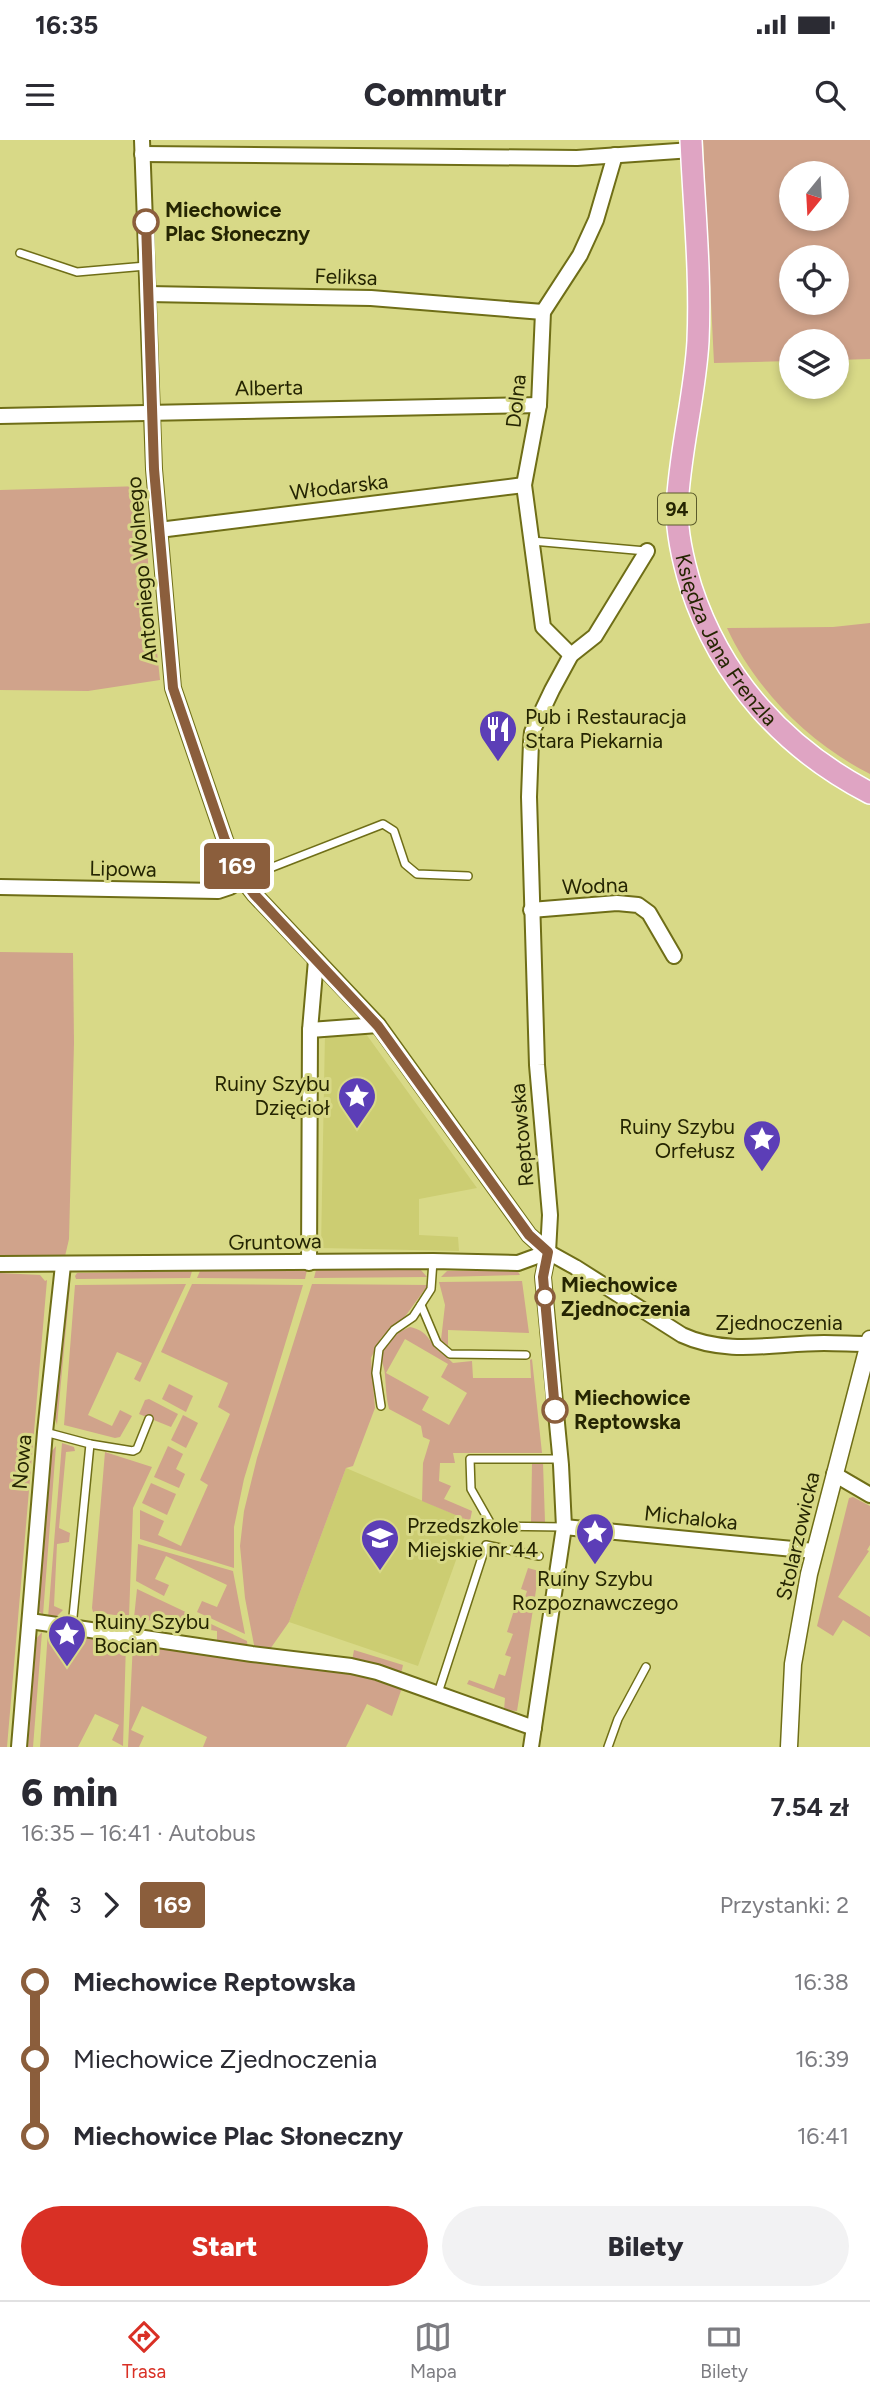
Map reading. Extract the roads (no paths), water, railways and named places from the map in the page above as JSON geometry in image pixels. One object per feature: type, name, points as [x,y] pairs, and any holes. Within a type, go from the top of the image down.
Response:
[{"type":"main road","name":"Księdza Jana Frenzla","points":[[692,145],[699,322],[694,393],[678,494],[679,539],[684,566],[706,625],[722,657],[759,708],[779,730],[819,762],[870,793]]},
{"type":"street","points":[[142,147],[564,158],[615,155],[692,145]]},
{"type":"street","name":"Antoniego Wolnego","points":[[142,147],[159,530],[173,688],[225,840],[242,878],[254,894],[378,1026],[529,1235],[548,1252]]},
{"type":"street","points":[[543,312],[580,255],[596,220],[615,155]]},
{"type":"street","name":"Feliksa","points":[[148,294],[371,298],[543,312]]},
{"type":"street","name":"Dolna","points":[[543,312],[539,405],[524,485],[543,627],[572,655]]},
{"type":"street","name":"Alberta","points":[[0,416],[539,405]]},
{"type":"street","name":"Włodarska","points":[[159,530],[524,485]]},
{"type":"street","name":"Reptowska","points":[[531,1747],[564,1527],[543,1277],[548,1252],[550,1215],[537,1065],[531,910],[528,797],[533,732],[572,655],[595,636],[647,551]]},
{"type":"street","name":"Lipowa","points":[[0,887],[218,891],[230,887],[242,878]]},
{"type":"street","name":"Wodna","points":[[531,910],[617,903],[638,905],[649,913],[674,956]]},
{"type":"street","points":[[309,1263],[310,1030],[316,960]]},
{"type":"street","points":[[310,1030],[378,1026]]},
{"type":"street","name":"Gruntowa","points":[[0,1264],[433,1261],[518,1263],[548,1252]]},
{"type":"street","name":"Zjednoczenia","points":[[548,1252],[699,1343],[740,1348],[869,1342]]},
{"type":"street","name":"Nowa","points":[[19,1747],[45,1432],[63,1265]]},
{"type":"street","name":"Stolarzowicka","points":[[789,1747],[793,1664],[814,1551],[869,1342]]},
{"type":"street","points":[[834,1474],[870,1495]]},
{"type":"street","name":"Michaloka","points":[[564,1527],[814,1551]]},
{"type":"street","points":[[30,1621],[351,1666],[377,1672],[534,1728]]},
{"type":"lane","points":[[20,253],[77,272],[146,266]]},
{"type":"lane","points":[[532,541],[647,551]]},
{"type":"lane","points":[[242,878],[383,824],[394,831],[405,864],[417,874],[468,876]]},
{"type":"lane","points":[[381,1406],[376,1373],[379,1349],[394,1330],[413,1317],[431,1289],[433,1261]]},
{"type":"lane","points":[[421,1305],[437,1343],[450,1354],[526,1355]]},
{"type":"lane","points":[[45,1432],[90,1444],[133,1451],[149,1419]]},
{"type":"lane","points":[[72,1628],[90,1444]]},
{"type":"lane","points":[[560,1460],[470,1459],[471,1489],[492,1526],[564,1527]]},
{"type":"lane","points":[[438,1693],[486,1545],[539,1556]]},
{"type":"lane","points":[[608,1747],[618,1719],[646,1667]]},
{"type":"place","name":"Miechowice Plac Słoneczny","points":[[146,222]]},
{"type":"place","name":"Pub i Restauracja Stara Piekarnia","points":[[498,763]]},
{"type":"place","name":"Ruiny Szybu Dzięcioł","points":[[357,1130]]},
{"type":"place","name":"Ruiny Szybu Orfełusz","points":[[762,1173]]},
{"type":"place","name":"Miechowice Zjednoczenia","points":[[545,1297]]},
{"type":"place","name":"Miechowice Reptowska","points":[[555,1410]]},
{"type":"place","name":"Ruiny Szybu Rozpoznawczego","points":[[595,1566]]},
{"type":"place","name":"Przedszkole Miejskie nr 44","points":[[380,1572]]},
{"type":"place","name":"Ruiny Szybu Bocian","points":[[67,1668]]}]
